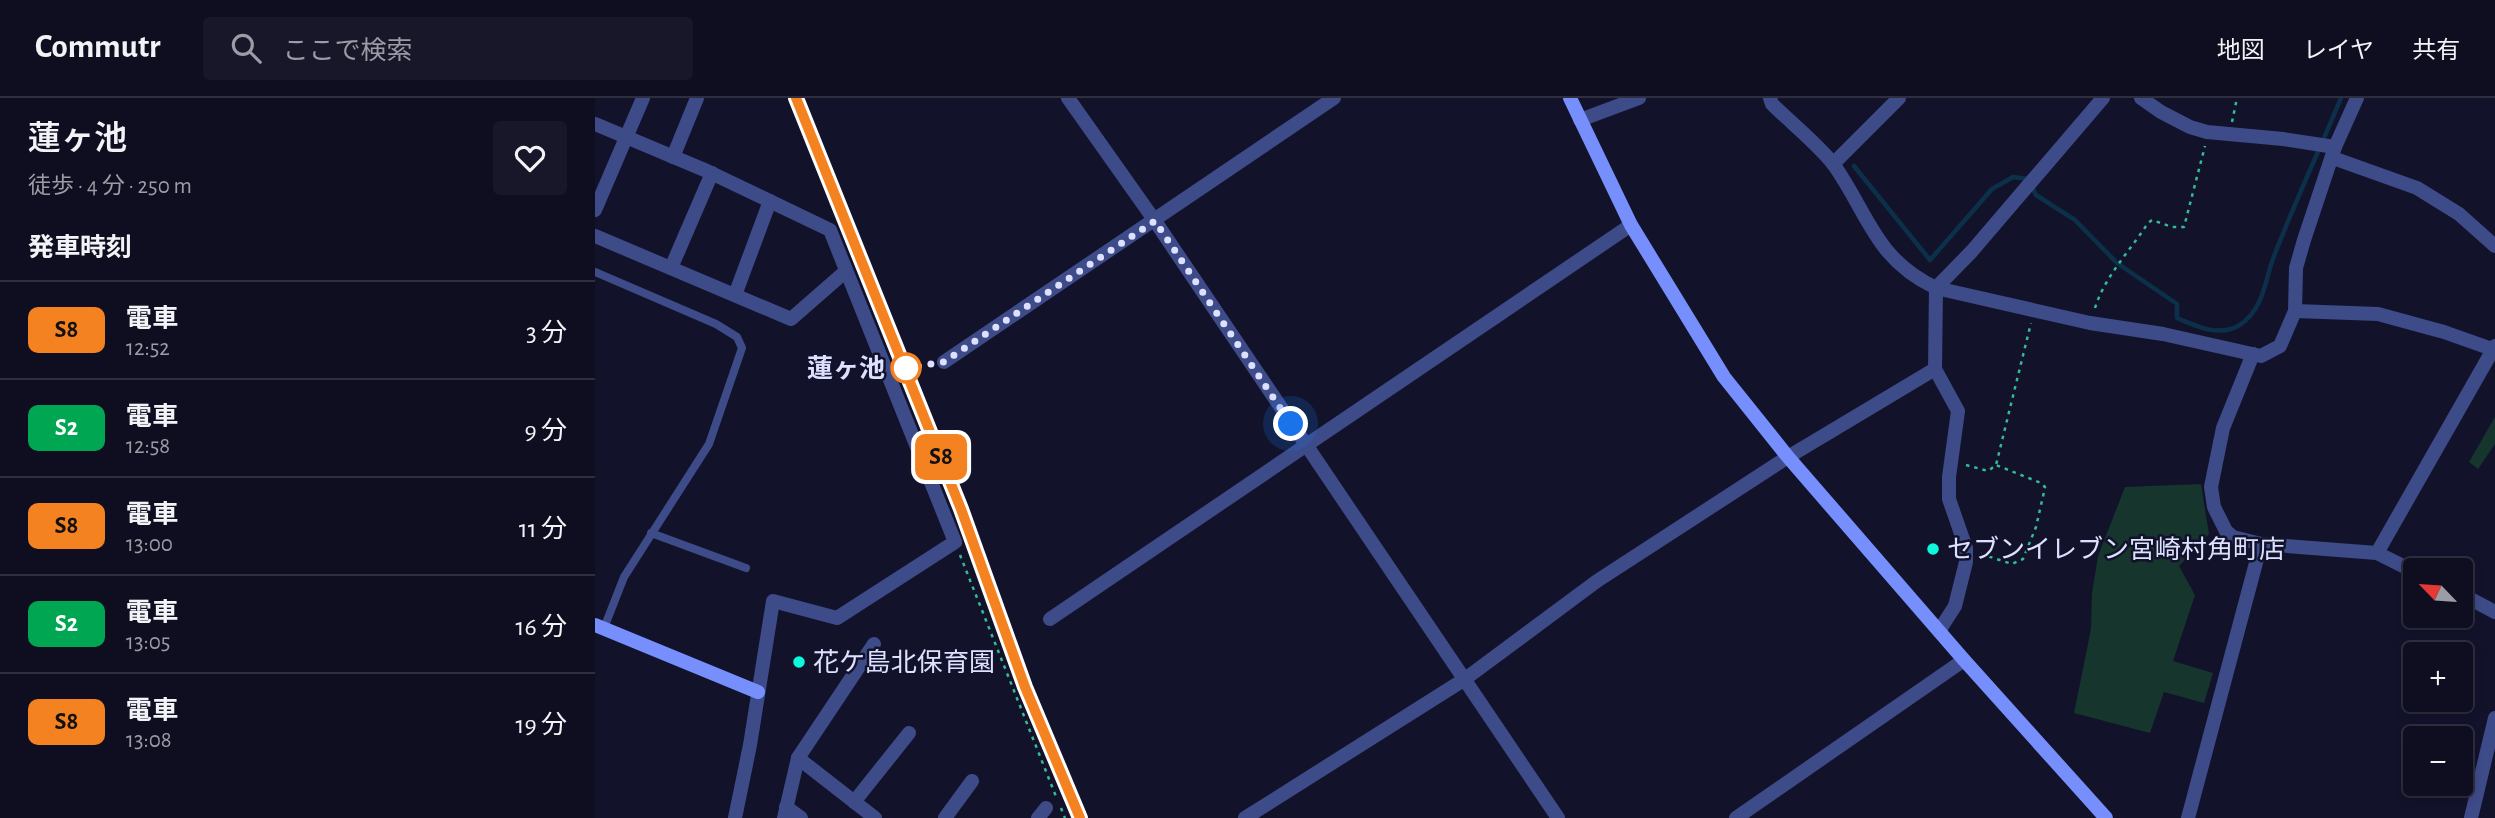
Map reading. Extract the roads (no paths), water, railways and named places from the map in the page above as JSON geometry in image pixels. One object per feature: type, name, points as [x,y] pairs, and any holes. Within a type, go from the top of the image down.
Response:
[{"type":"street","points":[[595,210],[643,98]]},
{"type":"street","points":[[673,157],[697,98]]},
{"type":"street","points":[[944,362],[1334,98]]},
{"type":"street","points":[[1570,98],[1631,225],[1724,377],[1789,457],[1964,660],[2106,818]]},
{"type":"street","points":[[1580,120],[1639,98]]},
{"type":"street","points":[[1770,98],[1772,104],[1833,164],[1882,248],[1901,267],[1936,288],[2090,323],[2163,334],[2261,356],[2280,346],[2295,311],[2296,268],[2334,152],[2357,98]]},
{"type":"street","points":[[1833,164],[1899,98]]},
{"type":"street","points":[[1939,631],[1955,606],[1966,562],[1966,549],[1949,499],[1950,462],[1958,411],[1935,369],[1936,288],[2103,98]]},
{"type":"street","points":[[2141,98],[2190,127],[2210,133],[2283,139],[2334,152],[2417,188],[2459,214],[2495,246]]},
{"type":"street","points":[[1070,99],[1558,818]]},
{"type":"street","points":[[595,124],[712,173],[830,230],[955,542],[837,618],[773,601],[750,745],[735,818]]},
{"type":"street","points":[[671,268],[712,173]]},
{"type":"street","points":[[735,295],[770,201]]},
{"type":"street","points":[[1050,619],[1631,225]]},
{"type":"street","points":[[595,236],[791,319],[846,271]]},
{"type":"street","points":[[2295,311],[2378,314],[2494,347],[2377,553]]},
{"type":"street","points":[[2253,354],[2223,428],[2211,487],[2214,507],[2226,531],[2232,537],[2261,544],[2377,553],[2403,566]]},
{"type":"street","points":[[1245,818],[1465,679],[1597,581],[1789,457],[1935,369]]},
{"type":"street","points":[[2188,818],[2261,544]]},
{"type":"street","points":[[2473,600],[2495,611]]},
{"type":"street","points":[[599,626],[758,692]]},
{"type":"street","points":[[801,818],[785,813],[797,758],[874,644]]},
{"type":"street","points":[[1736,818],[1964,660]]},
{"type":"street","points":[[2470,818],[2495,718]]},
{"type":"street","points":[[854,802],[909,733]]},
{"type":"street","points":[[797,758],[875,818]]},
{"type":"street","points":[[945,818],[972,781]]},
{"type":"lane","points":[[595,272],[716,324],[737,337],[743,348],[709,444],[624,577],[599,626]]},
{"type":"lane","points":[[651,533],[746,568]]},
{"type":"waterway","points":[[1854,166],[1930,260],[1992,189],[2013,177],[2028,179],[2036,195],[2075,220],[2117,263],[2177,304],[2177,318],[2207,329],[2223,331],[2241,324],[2257,305],[2282,236],[2341,98]]},
{"type":"railway","points":[[796,98],[961,509],[1025,687],[1081,818]]},
{"type":"train","name":"S8","points":[[796,98],[896,343],[961,509],[1025,687],[1080,818]]},
{"type":"place","name":"蓮ヶ池","points":[[906,368]]},
{"type":"place","name":"セブンイレブン宮崎村角町店","points":[[1933,549]]},
{"type":"place","name":"花ケ島北保育園","points":[[799,662]]}]
